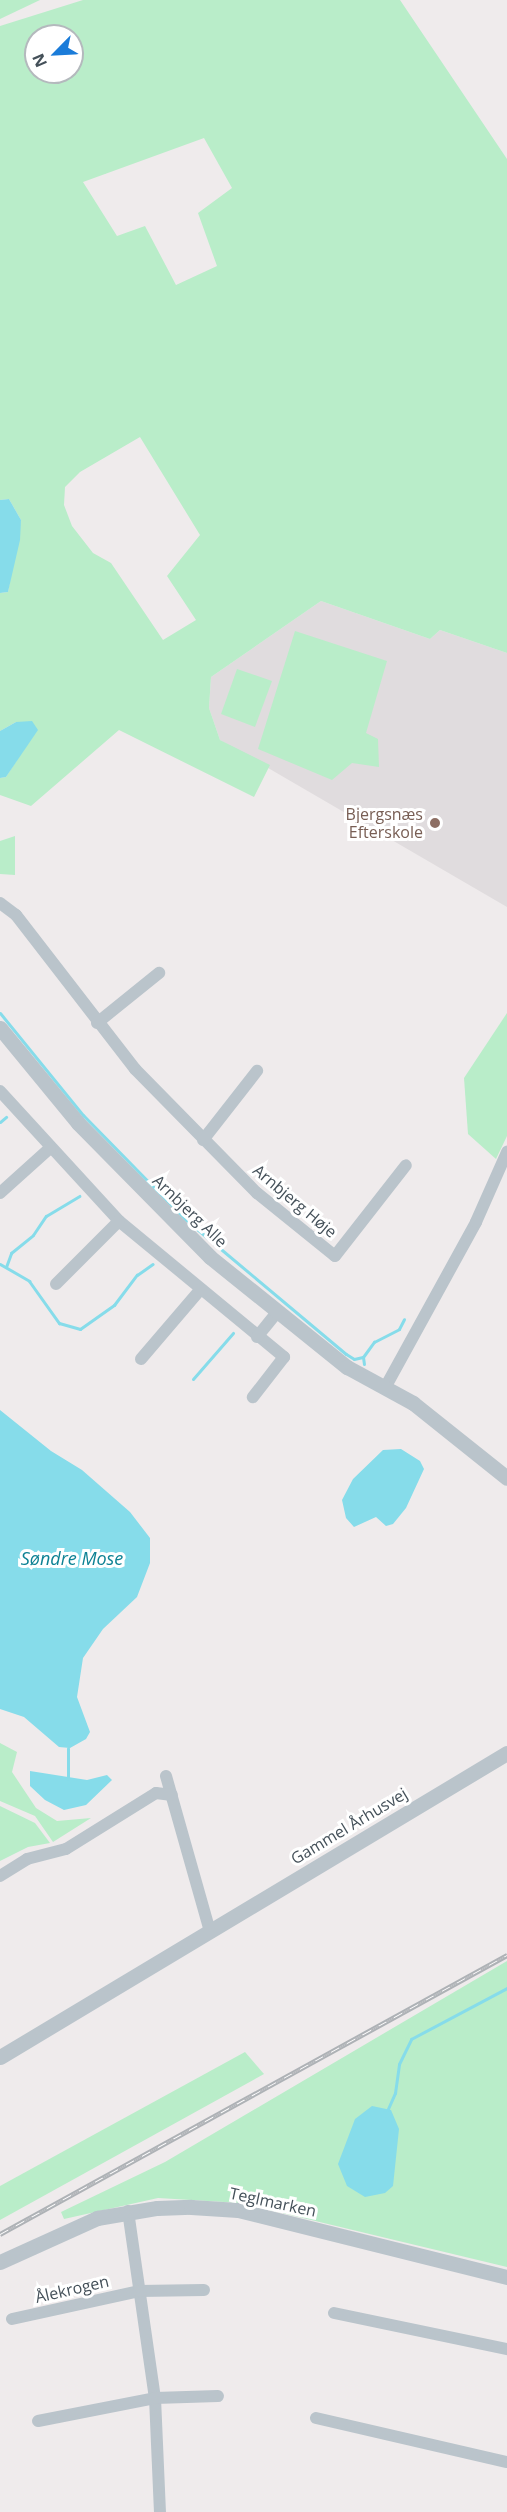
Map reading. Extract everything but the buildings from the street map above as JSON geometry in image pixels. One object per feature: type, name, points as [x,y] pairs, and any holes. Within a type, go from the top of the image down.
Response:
[{"type":"street","name":"Arnbjerg Høje","points":[[0,903],[16,915],[97,1023],[203,1140],[257,1193],[335,1256],[406,1166]]},
{"type":"street","points":[[97,1023],[159,973]]},
{"type":"street","name":"Arnbjerg Alle","points":[[0,1028],[78,1123],[210,1257],[347,1367],[413,1402],[507,1478]]},
{"type":"street","points":[[203,1140],[257,1071]]},
{"type":"street","points":[[0,1091],[119,1221],[284,1357],[253,1397]]},
{"type":"street","points":[[0,1192],[50,1148]]},
{"type":"street","points":[[386,1386],[476,1222],[507,1152]]},
{"type":"street","points":[[56,1284],[119,1221]]},
{"type":"street","points":[[141,1359],[200,1290]]},
{"type":"street","points":[[257,1337],[277,1312]]},
{"type":"street","name":"Gammel Århusvej","points":[[0,2057],[507,1753]]},
{"type":"street","points":[[166,1776],[210,1931]]},
{"type":"street","points":[[0,1876],[27,1859],[66,1849],[156,1793],[172,1796]]},
{"type":"street","name":"Teglmarken","points":[[0,2262],[63,2230],[128,2211],[192,2207],[238,2210],[507,2277]]},
{"type":"street","points":[[128,2211],[155,2398],[160,2512]]},
{"type":"street","name":"Ålekrogen","points":[[12,2319],[139,2291],[204,2290]]},
{"type":"street","points":[[334,2313],[507,2349]]},
{"type":"street","points":[[38,2421],[155,2398],[218,2396]]},
{"type":"street","points":[[316,2418],[507,2462]]},
{"type":"shaded area","name":"Bjergsnæs Efterskole","points":[[321,601],[430,639],[440,630],[507,653],[507,907],[220,740],[209,708],[211,677]]},
{"type":"green space","points":[[0,0],[40,0],[0,19]]},
{"type":"green space","points":[[83,0],[400,0],[507,159],[507,653],[440,630],[430,639],[321,601],[211,677],[209,708],[220,740],[270,765],[254,797],[119,730],[31,806],[0,795],[0,778],[6,777],[17,760],[16,722],[0,731],[0,593],[8,592],[21,520],[9,499],[0,500],[0,26]],"holes":[[[204,138],[232,188],[198,213],[217,266],[176,285],[145,226],[117,236],[83,182]],[[140,437],[200,535],[167,576],[196,620],[163,640],[111,563],[93,553],[72,526],[64,505],[65,487],[80,472]]]},
{"type":"green space","points":[[295,631],[387,661],[366,733],[378,739],[379,767],[352,763],[332,780],[258,749]]},
{"type":"green space","points":[[237,669],[272,681],[255,727],[221,714]]},
{"type":"green space","points":[[15,836],[15,875],[0,874],[0,841]]},
{"type":"green space","points":[[507,1013],[507,1136],[496,1159],[468,1134],[464,1078]]},
{"type":"green space","points":[[0,1743],[17,1752],[12,1772],[36,1808],[57,1821],[91,1818],[53,1842],[35,1816],[0,1801]]},
{"type":"green space","points":[[0,1806],[35,1823],[50,1843],[28,1847],[0,1861]]},
{"type":"green space","points":[[507,1961],[507,2267],[241,2203],[158,2198],[64,2219],[61,2212],[165,2162]]},
{"type":"green space","points":[[245,2052],[264,2074],[0,2220],[0,2186]]},
{"type":"water","points":[[9,499],[21,520],[20,540],[8,592],[0,593],[0,500]]},
{"type":"water","points":[[32,721],[38,730],[6,777],[0,778],[0,731],[16,722]]},
{"type":"water","name":"Søndre Mose","points":[[0,1410],[51,1451],[82,1470],[130,1512],[150,1538],[150,1563],[137,1597],[103,1629],[83,1658],[77,1697],[90,1732],[86,1739],[70,1748],[59,1747],[24,1717],[0,1709]]},
{"type":"water","points":[[401,1449],[420,1461],[424,1469],[406,1508],[393,1524],[386,1526],[376,1517],[354,1527],[346,1518],[342,1500],[353,1479],[383,1450]]},
{"type":"water","points":[[30,1771],[87,1780],[107,1775],[112,1780],[86,1805],[64,1810],[45,1800],[30,1786]]},
{"type":"water","points":[[372,2106],[391,2110],[399,2129],[393,2186],[385,2193],[365,2197],[347,2186],[338,2164],[355,2119]]},
{"type":"waterway","points":[[0,1013],[83,1115],[185,1219],[346,1354],[354,1359],[363,1357],[364,1364]]},
{"type":"waterway","points":[[0,1122],[6,1117]]},
{"type":"waterway","points":[[6,1267],[11,1253],[33,1235],[46,1216],[79,1196]]},
{"type":"waterway","points":[[0,1264],[29,1281],[59,1323],[80,1329],[114,1305],[137,1275],[153,1264]]},
{"type":"waterway","points":[[363,1357],[374,1342],[399,1329],[404,1319]]},
{"type":"waterway","points":[[193,1379],[233,1333]]},
{"type":"waterway","points":[[68,1748],[68,1779]]},
{"type":"waterway","points":[[387,2111],[395,2093],[399,2064],[411,2039],[507,1988]]},
{"type":"railway","points":[[0,2234],[507,1955]]},
{"type":"place","name":"Bjergsnæs Efterskole","points":[[435,823]]}]
